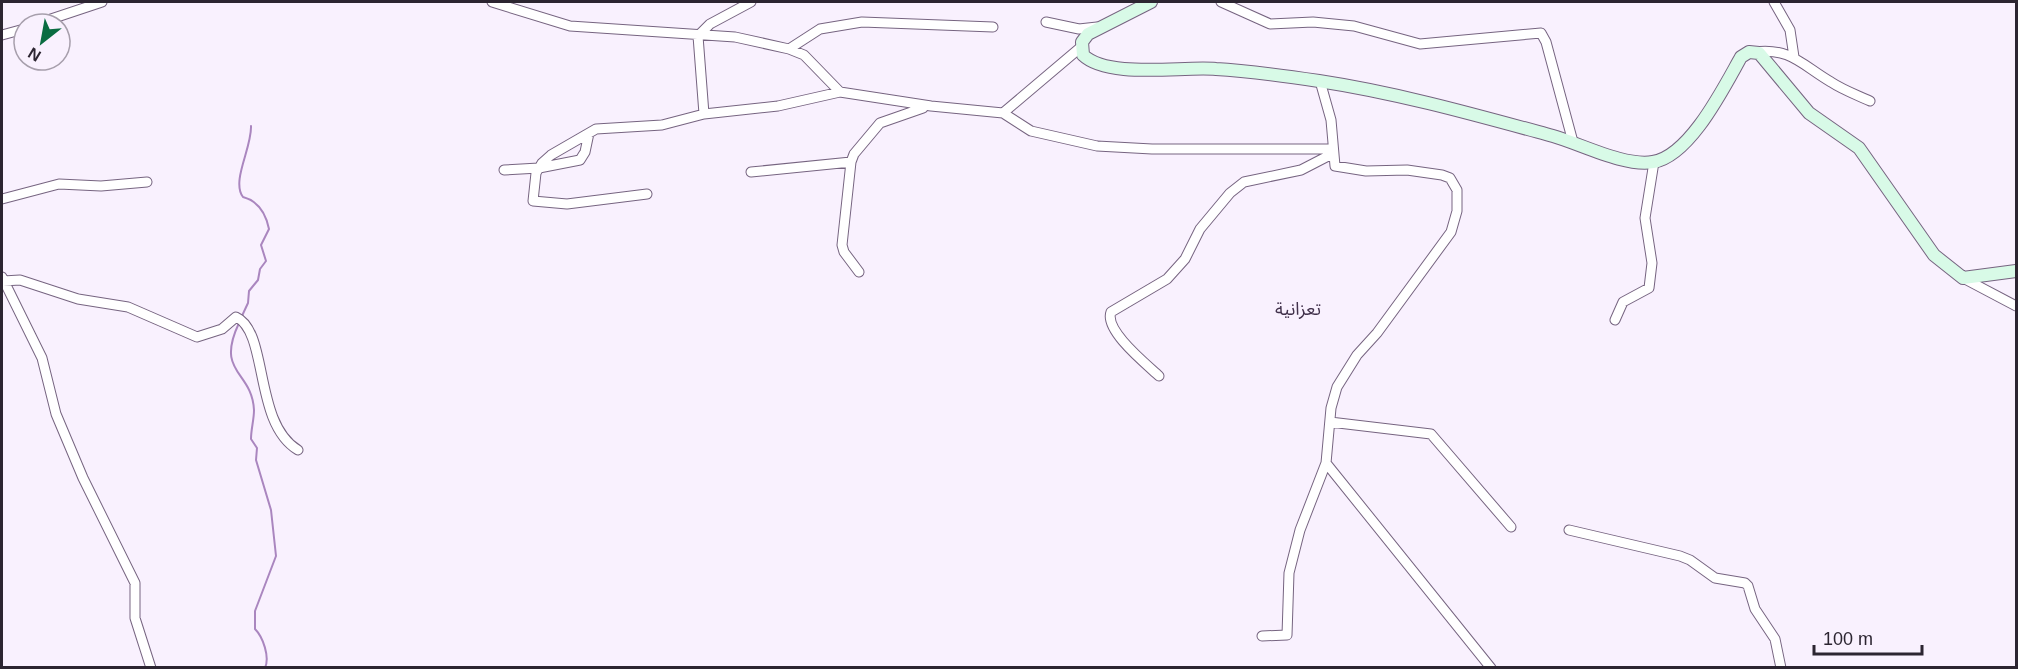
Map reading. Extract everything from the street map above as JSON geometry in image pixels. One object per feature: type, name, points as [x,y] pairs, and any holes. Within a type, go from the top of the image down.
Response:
[{"type":"street","points":[[72,12],[102,2]]},
{"type":"street","points":[[492,2],[570,26],[735,37],[789,49],[804,55],[840,92]]},
{"type":"street","points":[[704,114],[698,36],[710,24],[751,2]]},
{"type":"street","points":[[1151,2],[1083,38],[1081,47],[1086,58],[1108,66],[1216,69],[1320,81],[1426,103],[1573,142],[1604,154],[1654,162],[1691,137],[1741,57],[1749,52],[1777,51],[1794,57],[1832,83],[1870,101]]},
{"type":"street","points":[[1221,2],[1270,24],[1313,22],[1354,26],[1420,44],[1541,33],[1546,42],[1573,142]]},
{"type":"street","points":[[1774,2],[1790,30],[1794,57]]},
{"type":"street","points":[[789,49],[820,29],[862,22],[993,27]]},
{"type":"street","points":[[1046,22],[1079,29],[1102,26]]},
{"type":"street","points":[[1003,113],[1081,47]]},
{"type":"street","points":[[1754,52],[1764,57],[1809,112],[1859,148],[1934,255],[1963,278],[2016,306]]},
{"type":"street","points":[[1262,636],[1287,635],[1289,573],[1300,530],[1326,463],[1334,397],[1342,376],[1451,232],[1458,200],[1453,183],[1442,175],[1407,170],[1344,169],[1335,166],[1331,120],[1320,81]]},
{"type":"street","points":[[647,194],[567,204],[532,201],[538,168],[551,155],[601,128],[662,125],[704,114],[778,106],[840,92],[931,106],[1003,113],[1030,130],[1103,146],[1332,152]]},
{"type":"street","points":[[860,272],[844,252],[842,245],[850,162],[880,123],[906,112],[931,106]]},
{"type":"street","points":[[504,170],[538,168],[580,159],[585,153],[589,133]]},
{"type":"street","points":[[1159,376],[1110,324],[1111,312],[1167,279],[1185,259],[1200,229],[1236,187],[1252,179],[1301,170],[1332,152]]},
{"type":"street","points":[[752,172],[850,162]]},
{"type":"street","points":[[1615,320],[1623,302],[1649,288],[1652,263],[1645,218],[1654,162]]},
{"type":"street","points":[[2,198],[59,184],[101,186],[147,182]]},
{"type":"street","points":[[1963,278],[2016,270]]},
{"type":"street","points":[[151,668],[135,618],[135,583],[83,478],[56,414],[42,358],[2,282],[20,280],[78,299],[128,307],[197,337],[222,329],[241,319],[251,330],[258,368],[274,424],[285,442],[298,450]]},
{"type":"street","points":[[1330,422],[1431,434],[1511,526]]},
{"type":"street","points":[[1326,463],[1396,553],[1491,668]]},
{"type":"street","points":[[1569,530],[1680,556],[1690,560],[1715,578],[1745,583],[1755,609],[1775,639],[1780,668]]},
{"type":"waterway","points":[[241,318],[248,303],[249,291],[258,280],[260,269],[266,261],[261,245],[269,229],[260,209],[243,197],[240,190],[239,182],[251,126]]},
{"type":"waterway","points":[[239,323],[231,352],[237,371],[252,397],[254,410],[251,439],[257,448],[256,460],[271,510],[276,556],[255,611],[255,629],[263,642],[266,653],[265,668]]},
{"type":"district","name":"تعزانية","points":[[1298,309]]}]
